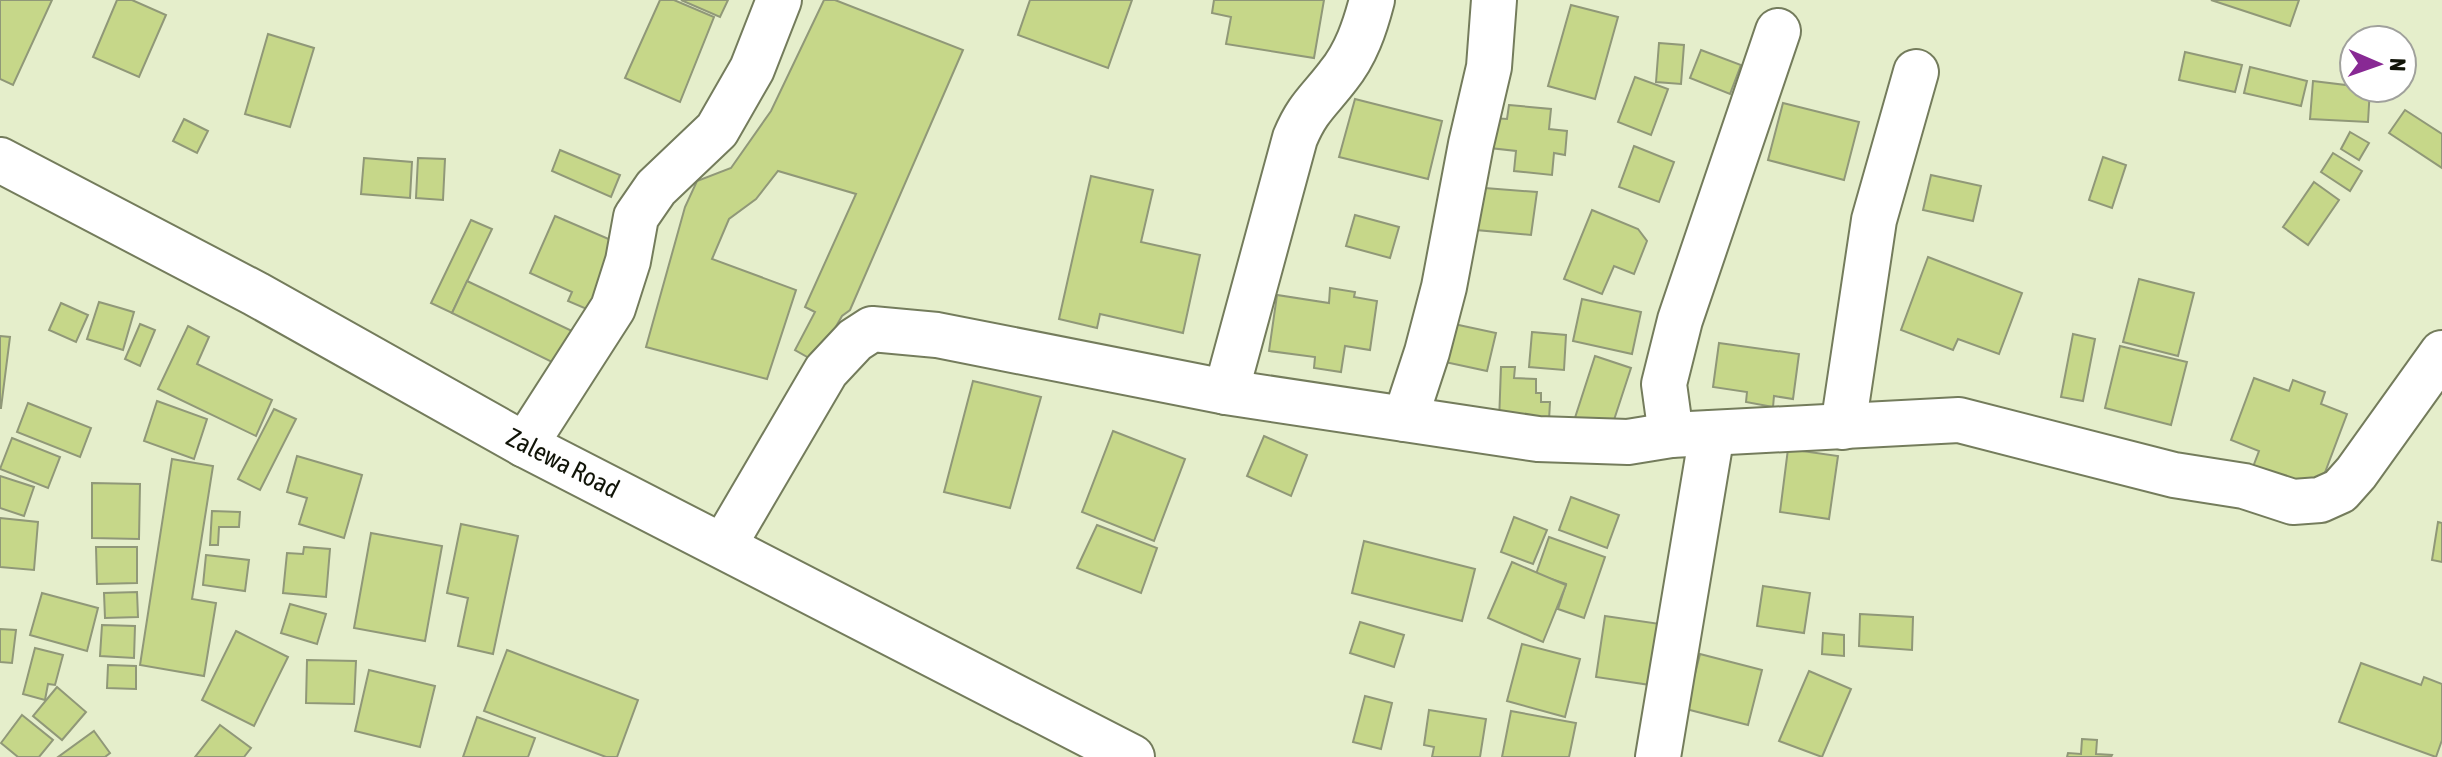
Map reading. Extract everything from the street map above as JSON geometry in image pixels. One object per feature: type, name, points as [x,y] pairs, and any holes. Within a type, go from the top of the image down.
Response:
[{"type":"main road","points":[[525,445],[613,308],[628,261],[636,217],[656,188],[717,130],[752,69],[779,0]]},
{"type":"main road","points":[[1226,392],[1295,138],[1306,112],[1340,74],[1364,32],[1372,0]]},
{"type":"main road","points":[[1405,419],[1444,287],[1489,67],[1494,0]]},
{"type":"main road","points":[[1658,757],[1692,434],[1664,384],[1677,333],[1778,31]]},
{"type":"main road","points":[[1843,427],[1874,220],[1916,72]]},
{"type":"main road","name":"Zalewa Road","points":[[0,160],[256,294],[525,445],[1132,757]]},
{"type":"main road","points":[[724,545],[826,371],[855,340],[872,329],[937,335],[1226,392],[1538,439],[1628,442],[1692,434],[1959,420],[2174,475],[2244,486],[2293,502],[2320,500],[2340,491],[2442,353]]},
{"type":"building","points":[[0,0],[52,0],[13,85],[0,79]]},
{"type":"building","points":[[117,0],[132,0],[166,15],[139,77],[93,57]]},
{"type":"building","points":[[660,0],[674,0],[714,17],[680,102],[625,78]]},
{"type":"building","points":[[681,0],[728,0],[720,17]]},
{"type":"building","points":[[824,0],[835,0],[963,50],[850,310],[842,316],[816,362],[795,350],[815,312],[805,307],[856,194],[778,171],[756,199],[729,219],[712,259],[796,290],[767,379],[646,347],[685,207],[697,181],[731,168],[771,111]]},
{"type":"building","points":[[1030,0],[1132,0],[1108,68],[1018,35]]},
{"type":"building","points":[[1214,0],[1324,0],[1314,58],[1226,44],[1231,17],[1212,13]]},
{"type":"building","points":[[2211,0],[2299,0],[2290,26]]},
{"type":"building","points":[[1571,5],[1618,17],[1595,99],[1548,86]]},
{"type":"building","points":[[268,34],[314,48],[290,127],[245,114]]},
{"type":"building","points":[[1659,43],[1684,45],[1681,84],[1656,82]]},
{"type":"building","points":[[1701,50],[1741,65],[1730,94],[1690,78]]},
{"type":"building","points":[[2185,52],[2242,65],[2235,92],[2179,80]]},
{"type":"building","points":[[2250,67],[2307,81],[2301,106],[2244,93]]},
{"type":"building","points":[[1635,77],[1668,89],[1651,135],[1618,122]]},
{"type":"building","points":[[2313,81],[2338,84],[2338,104],[2369,104],[2368,122],[2310,119]]},
{"type":"building","points":[[1355,99],[1442,121],[1428,179],[1339,157]]},
{"type":"building","points":[[1783,103],[1859,122],[1844,180],[1768,160]]},
{"type":"building","points":[[1509,105],[1551,109],[1549,129],[1567,131],[1565,155],[1554,153],[1552,175],[1514,171],[1516,151],[1490,148],[1493,118],[1507,119]]},
{"type":"building","points":[[2405,110],[2442,134],[2442,168],[2389,133]]},
{"type":"building","points":[[184,119],[208,131],[197,153],[173,141]]},
{"type":"building","points":[[2350,132],[2369,143],[2359,160],[2341,149]]},
{"type":"building","points":[[1634,146],[1674,162],[1659,202],[1619,187]]},
{"type":"building","points":[[560,150],[620,175],[611,197],[552,171]]},
{"type":"building","points":[[2333,153],[2362,171],[2350,191],[2321,172]]},
{"type":"building","points":[[2103,157],[2126,165],[2112,208],[2089,200]]},
{"type":"building","points":[[364,158],[412,162],[410,198],[361,194]]},
{"type":"building","points":[[418,158],[445,159],[443,200],[416,198]]},
{"type":"building","points":[[1931,175],[1981,186],[1973,221],[1923,210]]},
{"type":"building","points":[[1091,176],[1153,190],[1141,242],[1200,255],[1183,333],[1100,314],[1097,328],[1059,319]]},
{"type":"building","points":[[2314,182],[2339,200],[2308,245],[2283,227]]},
{"type":"building","points":[[1472,187],[1537,192],[1531,235],[1465,229]]},
{"type":"building","points":[[1592,210],[1638,229],[1647,241],[1634,274],[1614,266],[1602,294],[1564,279]]},
{"type":"building","points":[[1355,215],[1399,227],[1390,258],[1346,246]]},
{"type":"building","points":[[555,216],[618,243],[589,310],[568,301],[572,292],[530,273]]},
{"type":"building","points":[[471,220],[492,229],[452,313],[431,303]]},
{"type":"building","points":[[1928,257],[2022,293],[1999,354],[1958,339],[1953,350],[1901,330]]},
{"type":"building","points":[[2139,279],[2194,293],[2178,356],[2123,342]]},
{"type":"building","points":[[467,281],[572,331],[556,364],[452,313]]},
{"type":"building","points":[[1330,288],[1355,292],[1354,297],[1377,301],[1370,350],[1345,346],[1341,372],[1314,368],[1315,357],[1269,351],[1277,295],[1329,303]]},
{"type":"building","points":[[1582,299],[1641,312],[1632,354],[1573,341]]},
{"type":"building","points":[[99,302],[134,312],[123,350],[87,339]]},
{"type":"building","points":[[61,303],[88,315],[76,342],[49,330]]},
{"type":"building","points":[[140,324],[155,330],[140,366],[125,359]]},
{"type":"building","points":[[1454,324],[1496,333],[1487,371],[1445,362]]},
{"type":"building","points":[[188,326],[209,337],[197,364],[272,400],[256,436],[158,389]]},
{"type":"building","points":[[1532,332],[1566,335],[1564,370],[1529,367]]},
{"type":"building","points":[[2073,334],[2095,339],[2083,401],[2061,397]]},
{"type":"building","points":[[0,336],[10,337],[1,408],[0,408]]},
{"type":"building","points":[[1719,343],[1799,354],[1793,399],[1774,396],[1773,407],[1746,402],[1747,392],[1713,387]]},
{"type":"building","points":[[2120,346],[2187,362],[2171,425],[2105,408]]},
{"type":"building","points":[[1595,356],[1631,368],[1612,426],[1572,427]]},
{"type":"building","points":[[1501,367],[1515,367],[1514,378],[1536,379],[1536,393],[1541,393],[1541,402],[1550,402],[1549,420],[1499,422]]},
{"type":"building","points":[[2254,378],[2289,391],[2293,380],[2325,392],[2321,404],[2347,414],[2318,491],[2253,467],[2259,451],[2231,440]]},
{"type":"building","points":[[973,381],[1041,397],[1010,508],[944,492]]},
{"type":"building","points":[[157,401],[207,419],[194,459],[144,441]]},
{"type":"building","points":[[28,403],[91,428],[80,457],[17,432]]},
{"type":"building","points":[[274,409],[296,419],[260,490],[238,479]]},
{"type":"building","points":[[1113,431],[1185,459],[1154,541],[1082,512]]},
{"type":"building","points":[[1264,436],[1307,455],[1291,496],[1247,476]]},
{"type":"building","points":[[12,438],[60,457],[48,488],[0,469]]},
{"type":"building","points":[[1788,449],[1838,456],[1829,519],[1780,512]]},
{"type":"building","points":[[297,456],[362,475],[344,538],[299,524],[307,498],[287,492]]},
{"type":"building","points":[[172,459],[213,466],[192,599],[216,603],[204,676],[140,665]]},
{"type":"building","points":[[0,476],[34,487],[24,516],[0,508]]},
{"type":"building","points":[[92,483],[140,484],[139,539],[92,538]]},
{"type":"building","points":[[1571,497],[1619,515],[1607,548],[1559,530]]},
{"type":"building","points":[[212,511],[240,512],[239,527],[219,527],[218,545],[210,545]]},
{"type":"building","points":[[1514,517],[1547,530],[1533,564],[1501,552]]},
{"type":"building","points":[[0,518],[38,522],[34,570],[0,567]]},
{"type":"building","points":[[2438,522],[2442,523],[2442,562],[2432,560]]},
{"type":"building","points":[[461,524],[518,536],[493,654],[458,646],[468,598],[447,593]]},
{"type":"building","points":[[1097,525],[1157,548],[1141,593],[1077,568]]},
{"type":"building","points":[[371,533],[442,546],[425,641],[354,628]]},
{"type":"building","points":[[1549,537],[1605,557],[1584,618],[1558,609],[1566,584],[1536,574]]},
{"type":"building","points":[[1364,541],[1475,569],[1462,621],[1352,593]]},
{"type":"building","points":[[96,547],[137,547],[137,583],[97,584]]},
{"type":"building","points":[[304,547],[330,549],[326,597],[283,593],[287,553],[303,554]]},
{"type":"building","points":[[206,555],[249,560],[245,591],[203,585]]},
{"type":"building","points":[[1512,562],[1566,585],[1543,642],[1488,618]]},
{"type":"building","points":[[1763,586],[1810,593],[1804,633],[1757,626]]},
{"type":"building","points":[[137,592],[138,617],[105,618],[104,593]]},
{"type":"building","points":[[42,593],[98,608],[87,651],[30,635]]},
{"type":"building","points":[[290,604],[326,614],[317,644],[281,633]]},
{"type":"building","points":[[1860,614],[1913,617],[1912,650],[1859,646]]},
{"type":"building","points":[[1605,616],[1667,625],[1657,686],[1596,677]]},
{"type":"building","points":[[1360,622],[1404,635],[1394,667],[1350,653]]},
{"type":"building","points":[[102,625],[135,626],[134,658],[100,656]]},
{"type":"building","points":[[0,629],[16,630],[12,663],[0,662]]},
{"type":"building","points":[[236,631],[288,657],[254,726],[202,700]]},
{"type":"building","points":[[1823,633],[1844,635],[1844,656],[1822,654]]},
{"type":"building","points":[[1522,644],[1580,659],[1565,717],[1507,701]]},
{"type":"building","points":[[35,648],[63,655],[55,685],[48,684],[45,700],[23,694]]},
{"type":"building","points":[[507,650],[638,700],[617,757],[606,757],[484,711]]},
{"type":"building","points":[[1700,654],[1762,670],[1748,725],[1686,709]]},
{"type":"building","points":[[307,660],[356,661],[354,704],[306,703]]},
{"type":"building","points":[[2361,663],[2421,685],[2424,677],[2442,684],[2442,740],[2436,757],[2339,722]]},
{"type":"building","points":[[108,665],[136,666],[136,689],[107,688]]},
{"type":"building","points":[[369,670],[435,686],[420,747],[355,731]]},
{"type":"building","points":[[1809,671],[1851,689],[1822,757],[1779,741]]},
{"type":"building","points":[[57,687],[86,712],[62,740],[33,716]]},
{"type":"building","points":[[1365,696],[1392,703],[1381,749],[1353,742]]},
{"type":"building","points":[[1429,710],[1486,719],[1480,757],[1432,757],[1434,747],[1424,745]]},
{"type":"building","points":[[1511,711],[1576,723],[1569,757],[1502,757]]},
{"type":"building","points":[[22,715],[53,740],[39,757],[18,757],[1,743]]},
{"type":"building","points":[[477,717],[535,738],[528,757],[463,757]]},
{"type":"building","points":[[220,725],[251,748],[244,757],[195,757]]},
{"type":"building","points":[[94,731],[110,753],[105,757],[58,757]]},
{"type":"building","points":[[2082,739],[2097,740],[2096,754],[2111,757],[2067,757],[2068,753],[2081,754]]}]
